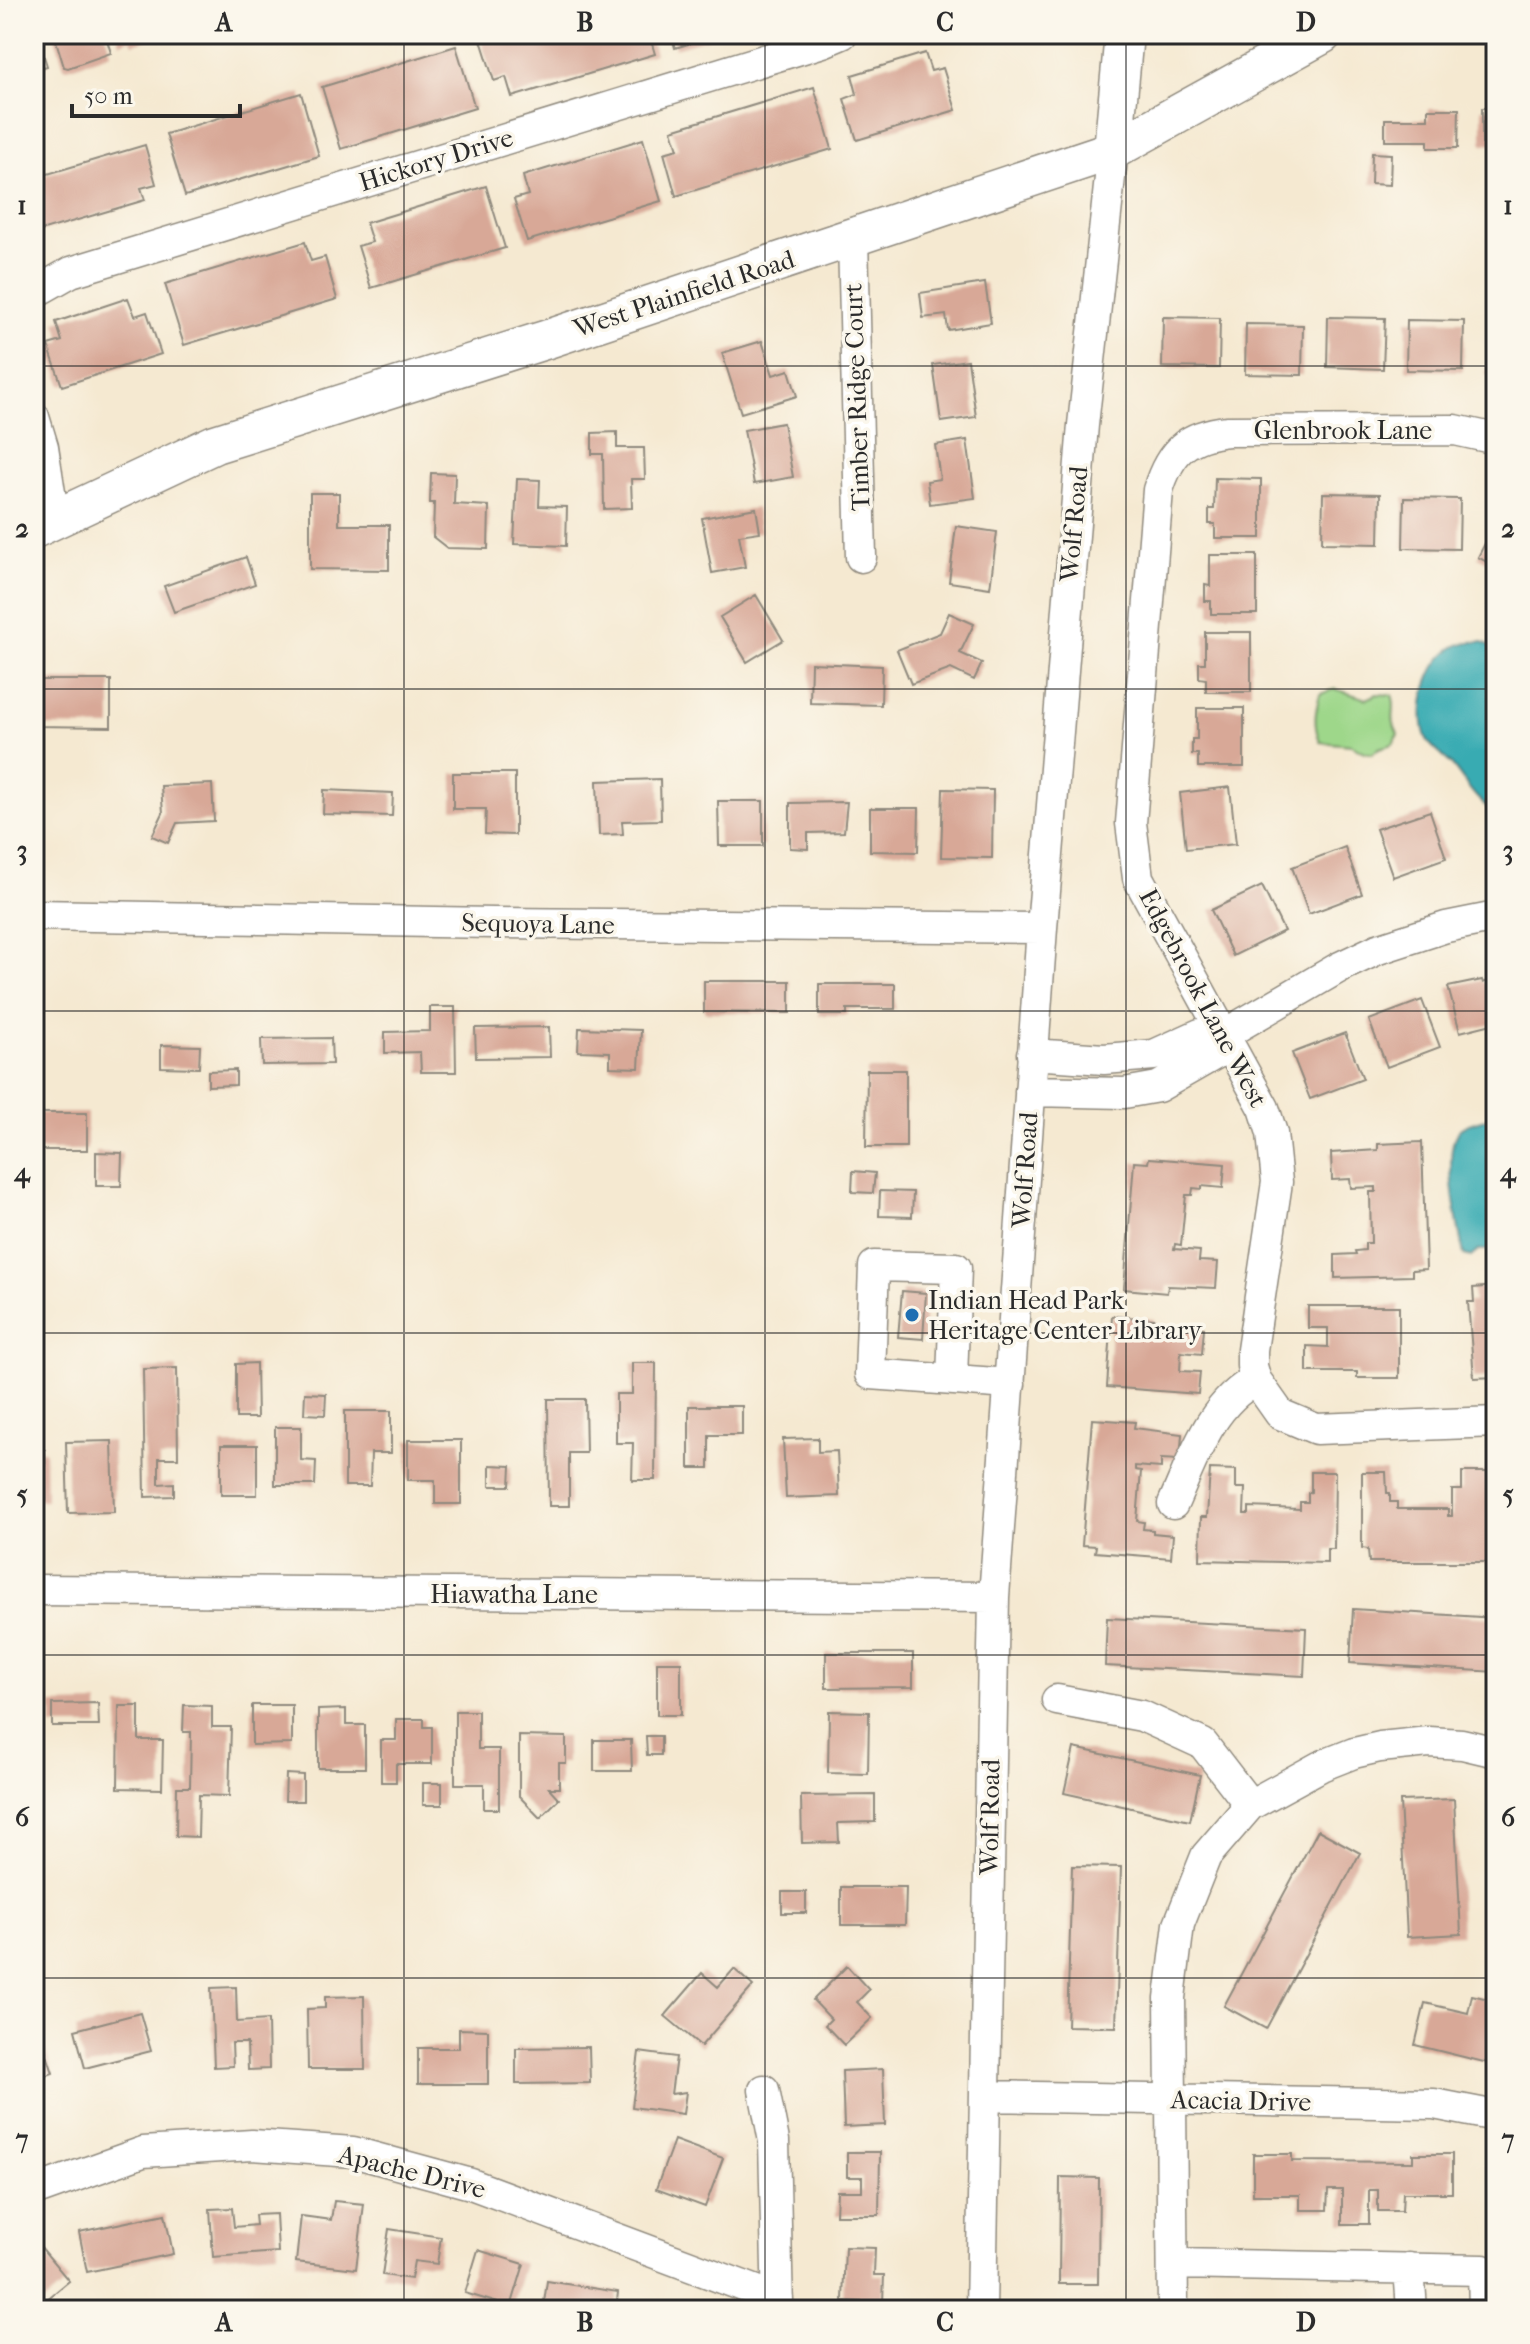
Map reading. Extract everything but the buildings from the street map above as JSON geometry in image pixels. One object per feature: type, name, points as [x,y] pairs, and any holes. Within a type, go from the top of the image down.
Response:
[{"type":"main road","name":"Wolf Road","points":[[1113,150],[1124,34]]},
{"type":"main road","name":"West Plainfield Road","points":[[41,516],[215,444],[548,339],[1113,150],[1323,34]]},
{"type":"street","name":"Hickory Drive","points":[[34,293],[71,272],[842,34]]},
{"type":"street","name":"Wolf Road","points":[[981,2310],[994,1597],[1032,1054],[1083,425],[1113,150]]},
{"type":"street","name":"Timber Ridge Court","points":[[853,238],[861,557]]},
{"type":"street","points":[[34,417],[43,447],[41,516]]},
{"type":"street","name":"Glenbrook Lane","points":[[1190,441],[1228,431],[1290,430],[1455,430],[1496,439]]},
{"type":"street","name":"Edgebrook Lane West","points":[[1190,441],[1169,462],[1158,490],[1131,823],[1138,878],[1264,1108],[1275,1153],[1277,1182],[1252,1350],[1256,1380]]},
{"type":"street","name":"Sequoya Lane","points":[[35,915],[509,924],[1042,928]]},
{"type":"street","points":[[1032,1054],[1104,1059],[1154,1055],[1200,1034],[1225,1034],[1340,967],[1378,949],[1446,927],[1496,917]]},
{"type":"street","points":[[1030,1091],[1124,1093],[1158,1087],[1219,1052],[1225,1034]]},
{"type":"street","points":[[952,1379],[956,1268],[874,1266],[870,1374],[1010,1384]]},
{"type":"street","points":[[1173,1504],[1206,1431],[1237,1390],[1256,1380],[1280,1414],[1316,1429],[1496,1422]]},
{"type":"street","name":"Hiawatha Lane","points":[[34,1590],[994,1597]]},
{"type":"street","points":[[1057,1700],[1142,1716],[1203,1744],[1250,1805]]},
{"type":"street","points":[[1173,2310],[1170,1998],[1179,1924],[1206,1856],[1250,1805],[1321,1766],[1354,1753],[1429,1742],[1462,1744],[1496,1752]]},
{"type":"street","points":[[764,2090],[774,2141],[778,2305]]},
{"type":"street","name":"Acacia Drive","points":[[985,2096],[1434,2104],[1496,2116]]},
{"type":"street","name":"Apache Drive","points":[[34,2191],[143,2152],[252,2145],[353,2152],[471,2184],[778,2305]]},
{"type":"street","points":[[1174,2264],[1483,2270],[1484,2310]]},
{"type":"street","points":[[1409,2268],[1412,2310]]},
{"type":"green space","points":[[1335,689],[1367,699],[1377,694],[1392,695],[1398,734],[1393,744],[1379,748],[1372,754],[1352,745],[1320,742],[1316,718],[1320,694]]},
{"type":"water","points":[[1483,642],[1496,649],[1496,813],[1476,797],[1451,764],[1431,745],[1423,725],[1424,696],[1434,668],[1453,648],[1465,643]]},
{"type":"water","points":[[1496,1116],[1496,1250],[1479,1250],[1471,1257],[1464,1255],[1458,1227],[1451,1153],[1460,1129]]},
{"type":"place","name":"Indian Head Park Heritage Center Library","points":[[912,1315]]}]
